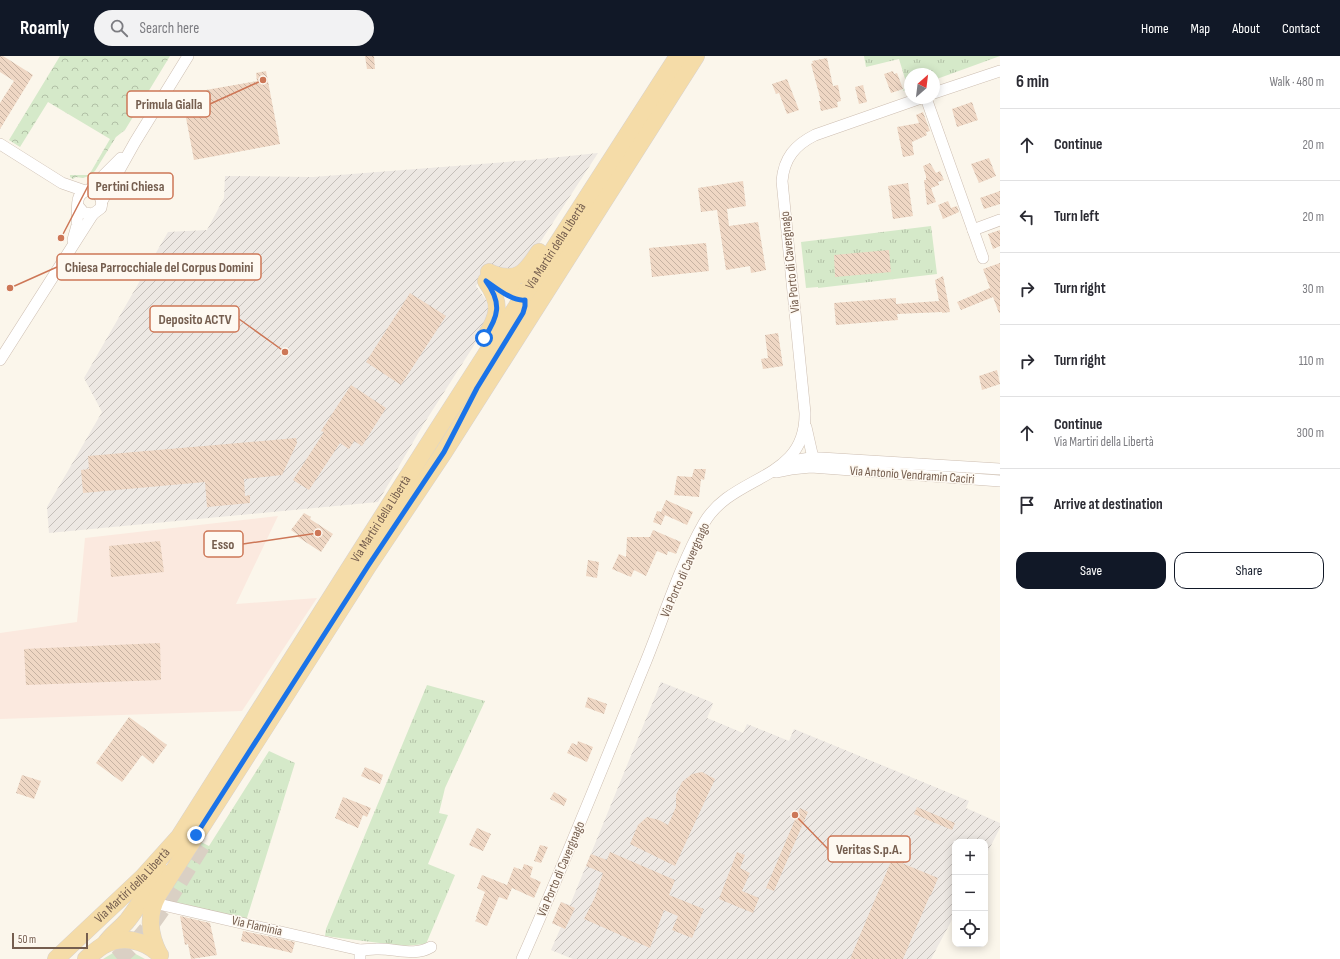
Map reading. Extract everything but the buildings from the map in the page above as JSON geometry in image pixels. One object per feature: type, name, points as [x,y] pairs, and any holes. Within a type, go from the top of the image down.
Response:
[{"type":"main road","name":"Via Martiri della Libertà","points":[[56,959],[143,876],[179,837],[436,432],[678,56]]},
{"type":"main road","name":"Via Martiri della Libertà","points":[[160,956],[154,944],[150,928],[150,918],[154,903],[346,600],[401,518],[696,56]]},
{"type":"main road","points":[[487,277],[497,275],[512,276],[527,270],[579,191],[604,170]]},
{"type":"main road","points":[[487,277],[523,299],[531,298],[537,292],[596,203],[607,195]]},
{"type":"main road","points":[[436,432],[455,385],[496,318],[496,298],[487,277]]},
{"type":"main road","points":[[447,446],[477,388],[523,313],[525,306],[523,299]]},
{"type":"main road","name":"Via Martiri della Libertà","points":[[204,844],[348,615],[401,518]]},
{"type":"main road","points":[[93,954],[132,914],[175,848],[179,837]]},
{"type":"main road","points":[[93,954],[119,940],[134,940],[147,945],[160,956]]},
{"type":"street","points":[[0,360],[71,247],[93,214],[101,208],[102,201],[135,142],[188,56]]},
{"type":"street","points":[[940,91],[1000,71]]},
{"type":"street","name":"Via Porto di Cavergnago","points":[[522,959],[580,822],[678,581],[702,527],[710,514],[722,501],[771,473],[786,462],[800,444],[803,437],[805,422],[782,181],[785,163],[799,144],[815,135],[904,104]]},
{"type":"street","points":[[928,104],[983,258]]},
{"type":"street","points":[[71,247],[77,225],[80,196],[87,191],[135,142]]},
{"type":"street","points":[[0,144],[54,178],[74,188],[96,192],[102,201]]},
{"type":"street","points":[[54,178],[78,204],[84,213],[93,214]]},
{"type":"street","points":[[973,230],[1000,220]]},
{"type":"street","points":[[805,422],[813,458],[816,464],[824,468]]},
{"type":"street","points":[[786,462],[813,458],[1000,469]]},
{"type":"street","name":"Via Antonio Vendramin Caciri","points":[[771,473],[791,468],[812,467],[1000,480]]},
{"type":"street","name":"Via Flaminia","points":[[154,903],[318,940],[360,954],[376,948],[416,952],[424,951],[431,946]]},
{"type":"shaded area","points":[[598,153],[528,261],[514,268],[498,268],[490,264],[476,286],[486,300],[488,308],[487,325],[423,425],[378,502],[49,533],[47,507],[102,412],[84,378],[168,232],[207,230],[224,198],[225,176],[313,177],[531,160]]},
{"type":"shaded area","points":[[278,516],[236,604],[317,598],[242,711],[0,719],[0,633],[77,622],[85,538]]},
{"type":"shaded area","points":[[661,682],[711,702],[713,704],[707,718],[743,733],[747,724],[789,741],[794,729],[969,801],[966,808],[1000,823],[1000,828],[988,851],[988,839],[952,839],[952,920],[931,959],[573,959],[551,950],[561,927],[552,923],[561,902],[570,905]]},
{"type":"green space","points":[[60,56],[170,56],[125,130],[116,137],[95,171],[89,176],[83,178],[76,177],[73,179],[70,175],[89,175],[110,139],[48,102],[20,147],[9,140]]},
{"type":"green space","points":[[864,56],[1000,56],[940,78],[940,68],[904,68],[904,75],[899,59],[866,67]]},
{"type":"green space","points":[[931,226],[937,274],[818,288],[806,288],[801,242]]},
{"type":"green space","points":[[427,685],[485,701],[445,788],[439,813],[448,815],[428,864],[455,875],[426,944],[403,946],[325,936],[326,929]]},
{"type":"green space","points":[[269,751],[295,763],[246,921],[172,904],[164,899],[199,841],[209,846]]},
{"type":"green space","points":[[119,951],[132,952],[145,959],[103,959]]},
{"type":"tunnel","points":[[117,959],[143,935],[175,890],[203,844]]},
{"type":"place","name":"Primula Gialla","points":[[263,80]]},
{"type":"place","name":"Pertini Chiesa","points":[[61,238]]},
{"type":"place","name":"Chiesa Parrocchiale del Corpus Domini","points":[[10,288]]},
{"type":"place","name":"Deposito ACTV","points":[[285,352]]},
{"type":"place","name":"Esso","points":[[318,533]]},
{"type":"place","name":"Veritas S.p.A.","points":[[795,815]]},
{"type":"route","points":[[196,835],[368,566],[444,452],[477,388],[523,313],[526,304],[525,300],[520,301],[512,298],[486,281],[496,298],[497,314],[493,325],[484,338]]}]
